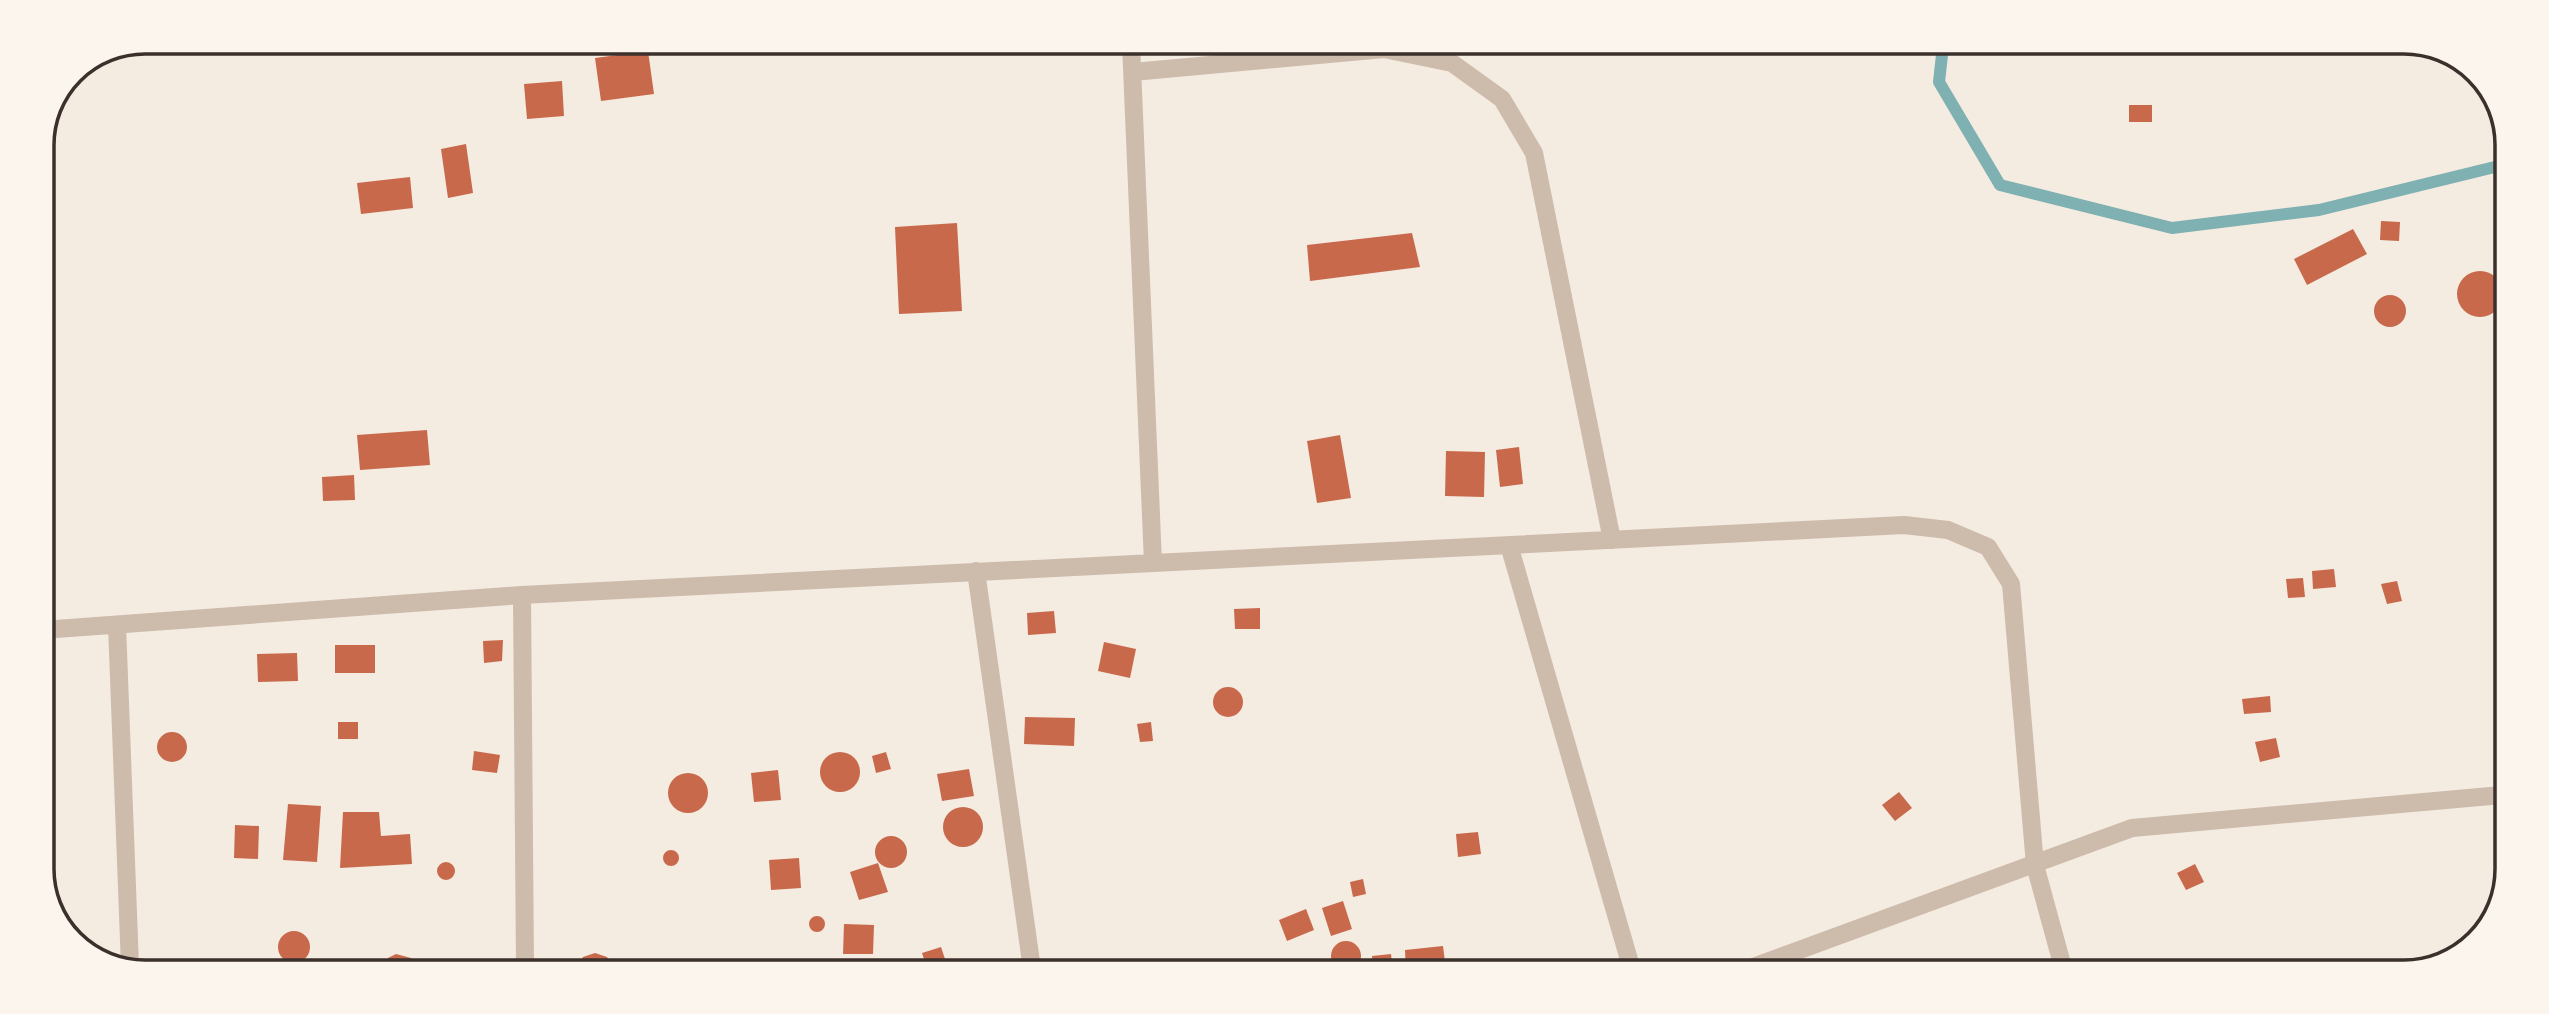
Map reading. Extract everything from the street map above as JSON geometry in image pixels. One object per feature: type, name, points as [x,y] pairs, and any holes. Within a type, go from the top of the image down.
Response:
[{"type":"street","points":[[1132,54],[1153,563]]},
{"type":"street","points":[[1133,72],[1321,54]]},
{"type":"street","points":[[1413,54],[1452,62],[1502,99],[1534,153],[1612,540]]},
{"type":"street","points":[[54,629],[522,595],[975,571],[1905,525],[1948,530],[1988,547],[2011,584],[2035,865],[2061,960]]},
{"type":"street","points":[[1509,545],[1629,960]]},
{"type":"street","points":[[975,571],[1031,960]]},
{"type":"street","points":[[522,595],[525,960]]},
{"type":"street","points":[[117,625],[130,958]]},
{"type":"street","points":[[1773,960],[2132,828],[2495,795]]},
{"type":"building","points":[[648,54],[654,94],[601,101],[595,58]]},
{"type":"building","points":[[562,81],[564,116],[527,119],[524,84]]},
{"type":"building","points":[[2129,105],[2152,105],[2152,122],[2129,122]]},
{"type":"building","points":[[466,144],[473,193],[448,198],[441,149]]},
{"type":"building","points":[[410,177],[413,208],[361,214],[357,183]]},
{"type":"building","points":[[2381,221],[2400,222],[2399,241],[2380,240]]},
{"type":"building","points":[[957,223],[962,311],[899,314],[895,227]]},
{"type":"building","points":[[2353,229],[2367,254],[2307,285],[2294,259]]},
{"type":"building","points":[[1412,233],[1420,267],[1310,281],[1307,245]]},
{"type":"building","points":[[2471,272],[2489,272],[2495,276],[2495,312],[2489,316],[2471,316],[2463,311],[2458,303],[2458,285],[2463,277]]},
{"type":"building","points":[[2390,295],[2401,300],[2406,311],[2401,322],[2390,327],[2379,322],[2374,311],[2379,300]]},
{"type":"building","points":[[427,430],[430,465],[360,470],[357,435]]},
{"type":"building","points":[[1340,435],[1351,498],[1317,503],[1307,441]]},
{"type":"building","points":[[1519,447],[1523,484],[1500,487],[1496,450]]},
{"type":"building","points":[[1446,451],[1485,452],[1484,497],[1445,496]]},
{"type":"building","points":[[354,475],[355,500],[323,501],[322,477]]},
{"type":"building","points":[[2334,569],[2336,587],[2313,589],[2312,571]]},
{"type":"building","points":[[2303,578],[2305,597],[2288,598],[2286,579]]},
{"type":"building","points":[[2397,581],[2402,601],[2387,604],[2381,584]]},
{"type":"building","points":[[1260,608],[1260,629],[1235,629],[1234,609]]},
{"type":"building","points":[[1054,611],[1056,633],[1028,635],[1027,613]]},
{"type":"building","points":[[503,640],[502,661],[484,663],[483,641]]},
{"type":"building","points":[[1104,642],[1136,649],[1130,678],[1098,671]]},
{"type":"building","points":[[335,645],[375,645],[375,673],[335,673]]},
{"type":"building","points":[[297,653],[298,681],[258,682],[257,654]]},
{"type":"building","points":[[1228,687],[1234,688],[1242,696],[1242,708],[1234,716],[1228,717],[1222,716],[1214,708],[1213,702],[1214,696],[1222,688]]},
{"type":"building","points":[[2270,696],[2271,712],[2244,714],[2242,699]]},
{"type":"building","points":[[1025,717],[1075,718],[1074,746],[1024,744]]},
{"type":"building","points":[[338,722],[358,722],[358,739],[338,739]]},
{"type":"building","points":[[1151,722],[1153,741],[1140,742],[1137,724]]},
{"type":"building","points":[[172,732],[183,736],[187,747],[183,758],[172,762],[161,758],[157,747],[161,736]]},
{"type":"building","points":[[2276,738],[2280,757],[2260,762],[2255,742]]},
{"type":"building","points":[[474,751],[500,755],[497,773],[472,770]]},
{"type":"building","points":[[840,752],[854,758],[860,772],[854,786],[840,792],[826,786],[820,772],[826,758]]},
{"type":"building","points":[[886,752],[891,769],[876,773],[872,756]]},
{"type":"building","points":[[969,769],[974,796],[942,801],[937,774]]},
{"type":"building","points":[[778,770],[781,800],[754,802],[751,773]]},
{"type":"building","points":[[688,773],[702,779],[708,793],[702,807],[688,813],[674,807],[668,793],[674,779]]},
{"type":"building","points":[[1899,792],[1912,808],[1895,821],[1882,805]]},
{"type":"building","points":[[288,804],[321,806],[317,862],[283,860]]},
{"type":"building","points":[[963,807],[971,808],[977,813],[982,819],[982,835],[977,841],[971,846],[963,847],[955,846],[949,841],[944,835],[943,827],[944,819],[949,813],[955,808]]},
{"type":"building","points":[[343,812],[379,812],[381,836],[410,834],[412,864],[340,868]]},
{"type":"building","points":[[235,825],[259,826],[258,859],[234,858]]},
{"type":"building","points":[[1478,832],[1481,854],[1458,857],[1456,834]]},
{"type":"building","points":[[891,836],[902,841],[907,852],[902,863],[891,868],[880,863],[875,852],[880,841]]},
{"type":"building","points":[[668,850],[674,850],[679,858],[677,864],[668,866],[663,861],[663,855]]},
{"type":"building","points":[[799,858],[801,888],[771,890],[769,860]]},
{"type":"building","points":[[446,862],[452,865],[455,871],[452,877],[446,880],[440,877],[437,871],[440,865]]},
{"type":"building","points":[[878,863],[888,892],[859,900],[850,872]]},
{"type":"building","points":[[2195,864],[2204,882],[2186,890],[2177,873]]},
{"type":"building","points":[[1363,879],[1366,894],[1353,897],[1350,882]]},
{"type":"building","points":[[1343,901],[1352,929],[1331,936],[1322,908]]},
{"type":"building","points":[[1306,909],[1314,930],[1287,941],[1279,920]]},
{"type":"building","points":[[814,916],[820,916],[825,924],[823,930],[814,932],[809,927],[809,921]]},
{"type":"building","points":[[844,924],[874,925],[873,954],[843,954]]},
{"type":"building","points":[[294,931],[305,936],[310,947],[302,960],[286,960],[278,947],[283,936]]},
{"type":"building","points":[[1340,942],[1352,942],[1360,950],[1360,960],[1332,960],[1332,950]]},
{"type":"building","points":[[1443,946],[1445,960],[1406,960],[1405,950]]},
{"type":"building","points":[[941,947],[945,960],[924,960],[922,953]]},
{"type":"building","points":[[595,953],[609,960],[581,960]]},
{"type":"building","points":[[396,954],[412,960],[387,960]]},
{"type":"building","points":[[1391,954],[1392,960],[1372,960],[1372,956]]},
{"type":"waterway","points":[[1942,54],[1939,82],[2000,185],[2172,228],[2319,210],[2495,167]]}]
